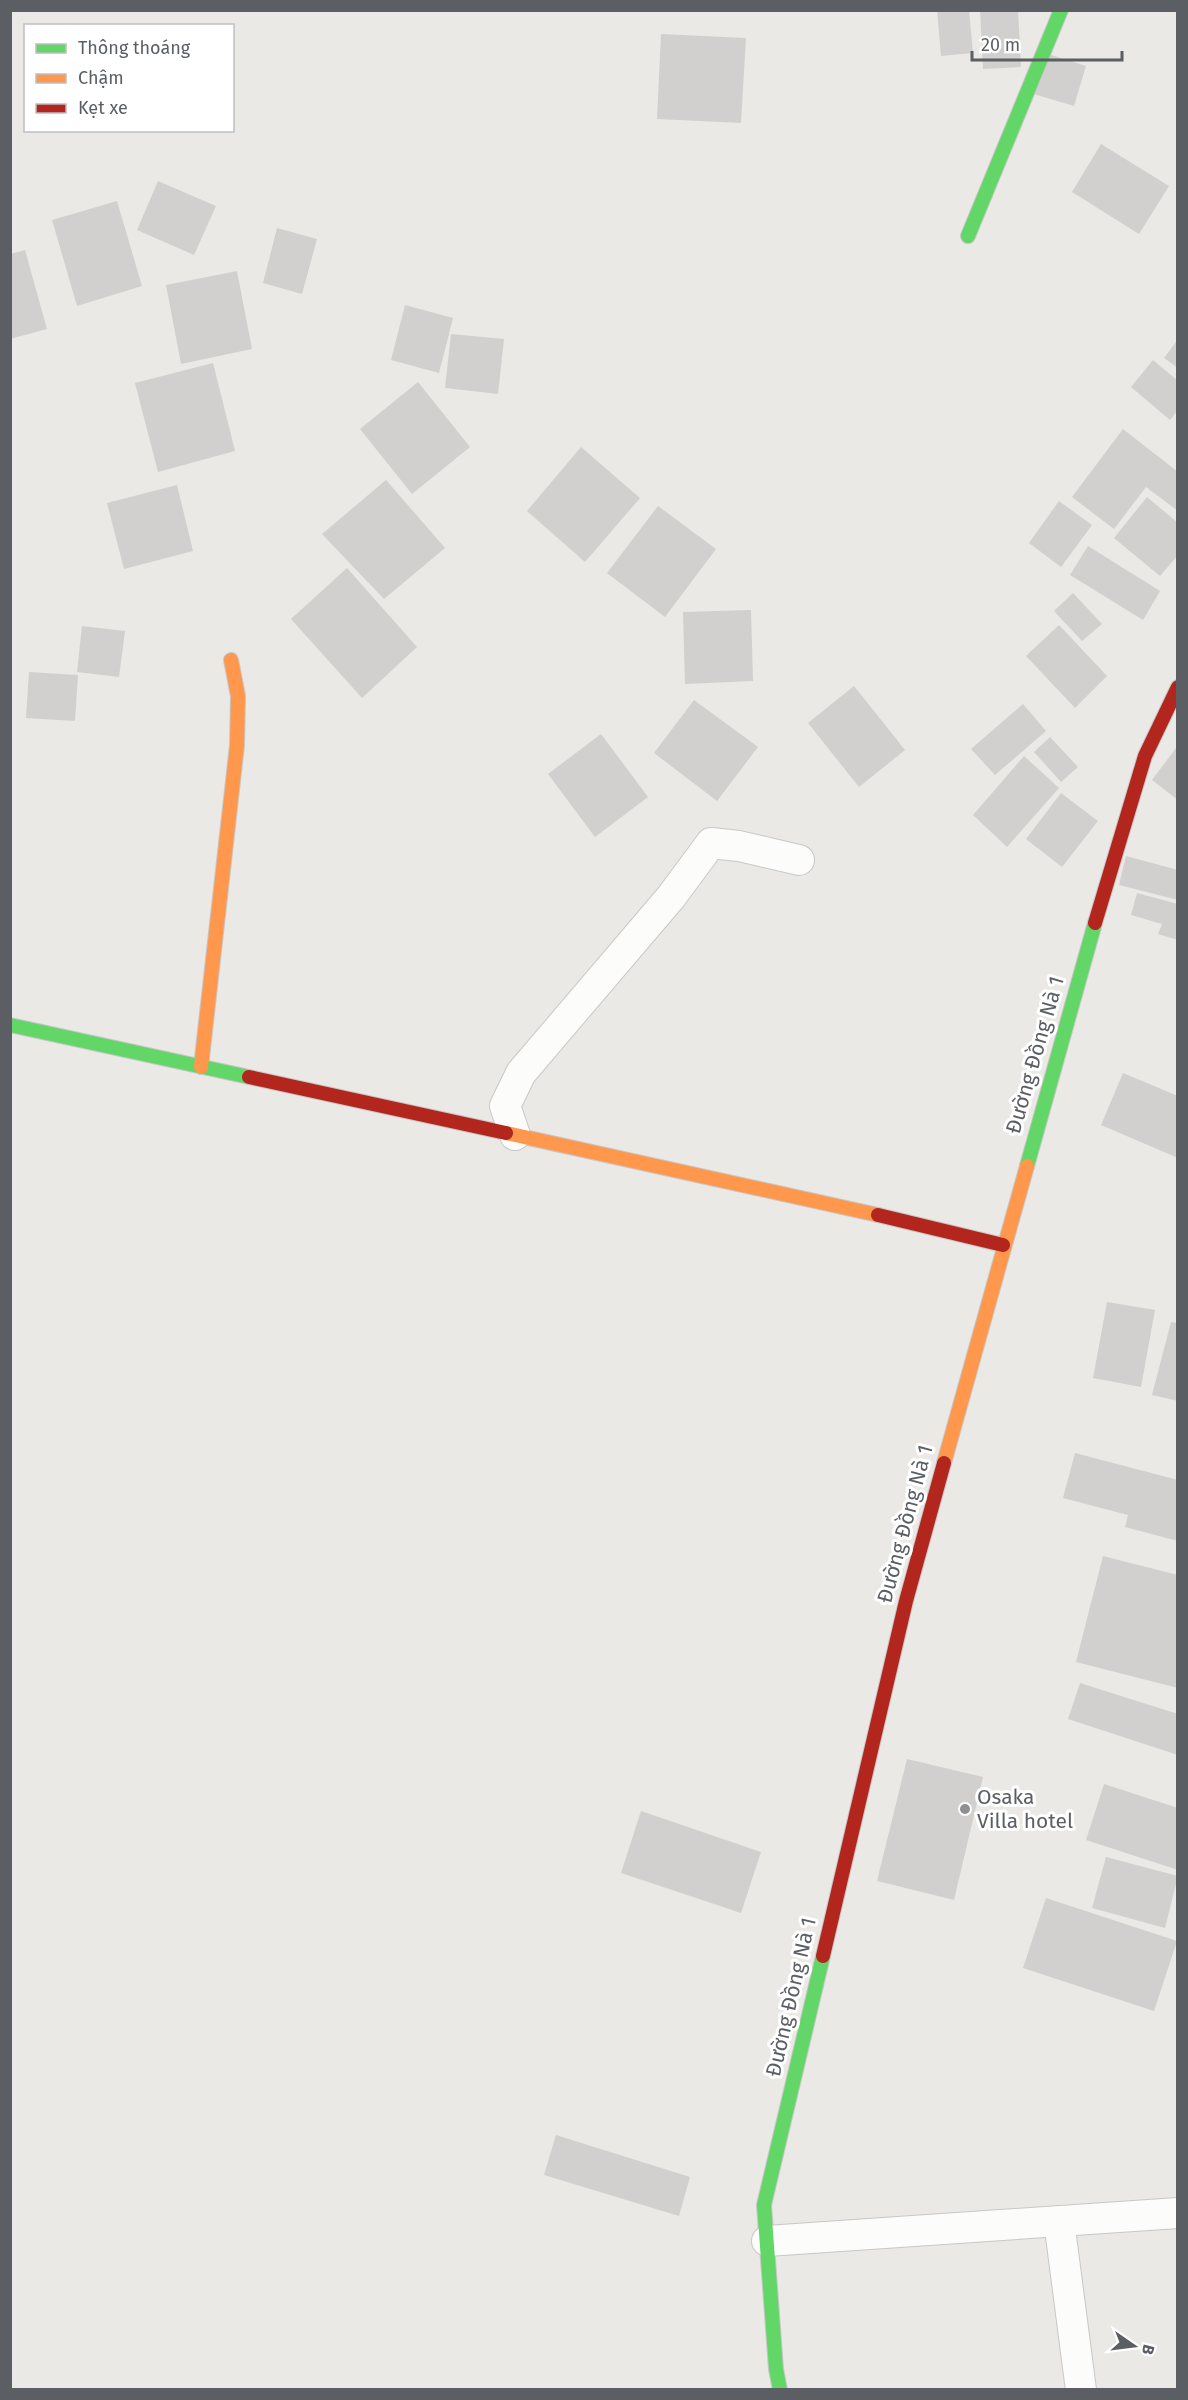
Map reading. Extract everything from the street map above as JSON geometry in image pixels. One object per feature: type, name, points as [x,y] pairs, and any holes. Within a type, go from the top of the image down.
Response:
[{"type":"street","points":[[968,236],[1061,10]]},
{"type":"street","points":[[201,1066],[237,745],[238,696],[231,660]]},
{"type":"street","name":"Đường Đồng Nà 1","points":[[780,2390],[776,2369],[764,2205],[906,1601],[1003,1245],[1145,756],[1178,687]]},
{"type":"street","points":[[10,1025],[794,1195],[1003,1245]]},
{"type":"lane","points":[[515,1135],[505,1106],[521,1073],[671,897],[711,843],[739,846],[799,860]]},
{"type":"lane","points":[[767,2241],[1178,2213]]},
{"type":"lane","points":[[1059,2221],[1080,2390]]},
{"type":"building","points":[[937,10],[969,10],[973,53],[941,56]]},
{"type":"building","points":[[980,10],[1018,10],[1021,67],[983,69]]},
{"type":"building","points":[[661,34],[746,38],[741,123],[657,119]]},
{"type":"building","points":[[1039,51],[1086,66],[1074,106],[1027,92]]},
{"type":"building","points":[[1101,144],[1169,186],[1139,234],[1072,192]]},
{"type":"building","points":[[158,181],[216,206],[194,255],[137,230]]},
{"type":"building","points":[[117,201],[142,286],[77,306],[52,220]]},
{"type":"building","points":[[277,228],[317,239],[302,294],[263,283]]},
{"type":"building","points":[[25,250],[47,329],[10,339],[10,254]]},
{"type":"building","points":[[237,271],[252,349],[181,364],[166,285]]},
{"type":"building","points":[[405,305],[453,318],[439,373],[391,360]]},
{"type":"building","points":[[451,334],[504,339],[498,394],[445,388]]},
{"type":"building","points":[[1178,339],[1178,368],[1164,358]]},
{"type":"building","points":[[1153,360],[1178,381],[1178,410],[1170,420],[1131,387]]},
{"type":"building","points":[[213,363],[235,451],[158,472],[135,383]]},
{"type":"building","points":[[418,382],[470,447],[412,494],[360,429]]},
{"type":"building","points":[[1123,429],[1178,472],[1178,511],[1146,487],[1114,529],[1072,497]]},
{"type":"building","points":[[581,447],[640,498],[585,562],[527,511]]},
{"type":"building","points":[[386,480],[445,548],[384,599],[322,534]]},
{"type":"building","points":[[177,485],[193,551],[124,569],[107,503]]},
{"type":"building","points":[[1147,497],[1178,523],[1178,555],[1160,576],[1114,538]]},
{"type":"building","points":[[1059,501],[1092,525],[1061,567],[1029,543]]},
{"type":"building","points":[[658,506],[716,549],[665,617],[607,573]]},
{"type":"building","points":[[1088,546],[1160,591],[1143,620],[1070,575]]},
{"type":"building","points":[[347,568],[417,647],[362,698],[291,619]]},
{"type":"building","points":[[1073,593],[1102,624],[1082,641],[1054,611]]},
{"type":"building","points":[[751,610],[753,681],[685,684],[683,612]]},
{"type":"building","points":[[1059,625],[1107,676],[1075,708],[1026,656]]},
{"type":"building","points":[[82,626],[125,631],[119,677],[77,672]]},
{"type":"building","points":[[29,672],[78,675],[75,721],[26,718]]},
{"type":"building","points":[[854,686],[905,750],[859,787],[808,723]]},
{"type":"building","points":[[694,700],[758,747],[717,801],[654,753]]},
{"type":"building","points":[[1023,704],[1046,731],[995,775],[971,749]]},
{"type":"building","points":[[601,734],[648,797],[595,837],[548,774]]},
{"type":"building","points":[[1050,737],[1078,767],[1061,782],[1034,752]]},
{"type":"building","points":[[1176,748],[1178,750],[1178,800],[1152,780]]},
{"type":"building","points":[[1024,756],[1059,788],[1007,847],[973,815]]},
{"type":"building","points":[[1061,793],[1098,821],[1062,867],[1026,839]]},
{"type":"building","points":[[1126,856],[1178,870],[1178,900],[1119,885]]},
{"type":"building","points":[[1137,893],[1178,904],[1178,940],[1158,934],[1162,924],[1131,915]]},
{"type":"building","points":[[1123,1073],[1178,1096],[1178,1158],[1101,1125]]},
{"type":"building","points":[[1107,1302],[1155,1310],[1141,1387],[1093,1378]]},
{"type":"building","points":[[1171,1322],[1178,1323],[1178,1401],[1152,1395]]},
{"type":"building","points":[[1075,1453],[1178,1480],[1178,1541],[1125,1527],[1128,1515],[1063,1498]]},
{"type":"building","points":[[1103,1556],[1178,1575],[1178,1688],[1076,1662]]},
{"type":"building","points":[[1080,1683],[1178,1714],[1178,1755],[1068,1719]]},
{"type":"building","points":[[907,1759],[983,1777],[954,1900],[877,1881]]},
{"type":"building","points":[[1104,1784],[1178,1808],[1178,1870],[1086,1840]]},
{"type":"building","points":[[641,1811],[761,1852],[741,1913],[621,1873]]},
{"type":"building","points":[[1106,1857],[1178,1876],[1165,1928],[1092,1908]]},
{"type":"building","points":[[1046,1898],[1177,1941],[1154,2011],[1023,1968]]},
{"type":"building","points":[[556,2135],[690,2177],[679,2216],[544,2175]]},
{"type":"traffic: fast","points":[[968,236],[1061,10]]},
{"type":"traffic: fast","points":[[1027,1166],[1095,923]]},
{"type":"traffic: fast","points":[[10,1025],[249,1077]]},
{"type":"traffic: fast","points":[[780,2390],[776,2369],[764,2205],[823,1956]]},
{"type":"traffic: slow","points":[[201,1067],[237,745],[238,696],[231,660]]},
{"type":"traffic: slow","points":[[506,1133],[878,1215]]},
{"type":"traffic: slow","points":[[944,1463],[1027,1166]]},
{"type":"traffic: jam","points":[[1095,923],[1145,756],[1178,687]]},
{"type":"traffic: jam","points":[[249,1077],[506,1133]]},
{"type":"traffic: jam","points":[[878,1215],[1003,1245]]},
{"type":"traffic: jam","points":[[823,1956],[906,1601],[944,1463]]},
{"type":"place","name":"Osaka Villa hotel","points":[[965,1809]]}]
